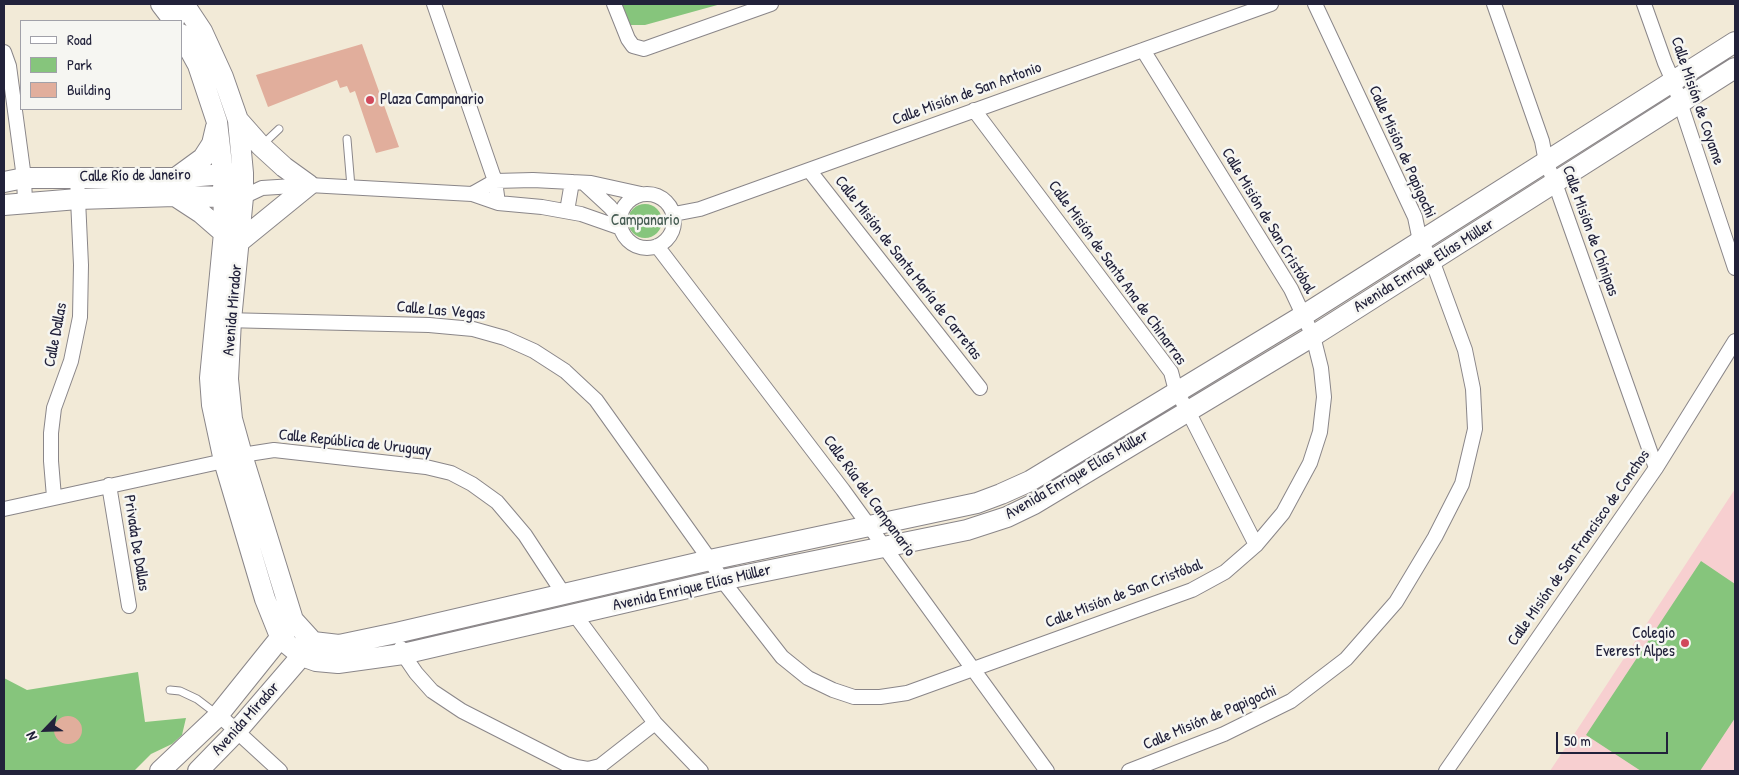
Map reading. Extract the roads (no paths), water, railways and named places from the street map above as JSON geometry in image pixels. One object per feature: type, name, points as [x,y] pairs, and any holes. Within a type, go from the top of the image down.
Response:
[{"type":"main road","points":[[161,4],[173,20]]},
{"type":"main road","name":"Avenida Mirador","points":[[184,4],[202,31],[223,77],[238,120],[243,173],[233,197],[232,238],[223,320],[210,378],[212,405],[293,620],[308,649],[236,732],[198,771]]},
{"type":"main road","name":"Avenida Mirador","points":[[182,36],[198,66],[217,122],[223,173],[233,197]]},
{"type":"main road","name":"Avenida Enrique Elías Müller","points":[[1735,42],[1304,315],[1030,481],[1001,494],[977,503],[710,560],[396,633],[339,645],[308,649],[316,661],[338,663],[403,654],[722,580],[967,530],[1007,517],[1034,504],[1314,336],[1735,68]]},
{"type":"main road","points":[[217,122],[212,144],[203,158],[175,187],[201,213],[232,238],[308,185],[261,146],[238,120]]},
{"type":"main road","name":"Calle Río de Janeiro","points":[[4,205],[78,199],[175,187],[223,173],[243,173]]},
{"type":"main road","name":"Calle Río de Janeiro","points":[[4,182],[24,178],[77,177],[175,187],[233,197]]},
{"type":"main road","name":"Avenida Mirador","points":[[233,458],[265,598],[281,639]]},
{"type":"main road","name":"Avenida Mirador","points":[[160,771],[219,715],[281,639],[293,620]]},
{"type":"main road","points":[[281,639],[308,649]]},
{"type":"street","points":[[434,4],[495,181],[498,203]]},
{"type":"street","points":[[614,4],[633,46],[644,49],[771,4]]},
{"type":"street","points":[[742,4],[758,4]]},
{"type":"street","name":"Calle Misión de San Antonio","points":[[674,214],[700,209],[1271,4]]},
{"type":"street","name":"Calle Misión de Papigochi","points":[[1129,771],[1224,734],[1292,701],[1346,660],[1396,602],[1436,537],[1462,484],[1475,429],[1473,389],[1465,350],[1432,260],[1420,241],[1415,217],[1315,4]]},
{"type":"street","name":"Calle Misión de Chínipas","points":[[1494,4],[1542,141],[1546,162],[1555,182],[1656,468]]},
{"type":"street","name":"Calle Misión de Coyame","points":[[1644,4],[1673,81],[1735,268]]},
{"type":"street","name":"Calle Misión de San Cristóbal","points":[[710,560],[722,580],[782,657],[808,678],[833,690],[854,696],[880,697],[907,692],[973,670],[1192,590],[1225,572],[1256,545],[1283,514],[1310,464],[1320,432],[1324,397],[1321,368],[1314,336],[1291,289],[1143,50]]},
{"type":"street","points":[[4,52],[9,66],[24,178],[25,202]]},
{"type":"street","name":"Calle Misión de Santa Ana de Chinarras","points":[[974,110],[1171,372],[1176,391],[1256,545]]},
{"type":"street","name":"Calle Misión de Santa María de Carretas","points":[[808,170],[980,388]]},
{"type":"street","points":[[243,173],[262,188]]},
{"type":"street","name":"Calle Dallas","points":[[54,497],[51,433],[54,408],[71,361],[80,317],[81,265],[77,177]]},
{"type":"street","points":[[472,194],[495,181],[533,180],[578,183],[618,188],[657,196],[670,206],[674,214],[673,230],[664,242],[657,246],[639,247],[625,237],[610,207],[578,183]]},
{"type":"street","points":[[567,211],[578,183]]},
{"type":"street","name":"Calle Río de Janeiro","points":[[233,197],[262,188],[308,185],[472,194],[498,203],[567,211],[620,224]]},
{"type":"street","points":[[620,224],[626,203],[641,194]]},
{"type":"street","name":"Calle Rúa del Campanario","points":[[657,246],[843,490],[1047,771]]},
{"type":"street","name":"Calle Las Vegas","points":[[223,320],[429,325],[473,329],[505,338],[534,351],[565,370],[596,400],[710,560]]},
{"type":"street","name":"Calle Misión de San Francisco de Conchos","points":[[1446,771],[1656,468],[1735,341]]},
{"type":"street","name":"Calle República de Uruguay","points":[[4,509],[274,450],[426,467],[451,473],[472,484],[497,502],[525,535],[564,593]]},
{"type":"street","name":"Privada De Dallas","points":[[109,485],[129,606]]},
{"type":"street","points":[[575,615],[655,723],[701,771]]},
{"type":"street","points":[[396,633],[403,654],[432,691],[455,706],[566,764],[588,769],[600,766],[655,723]]},
{"type":"street","points":[[219,715],[280,771]]},
{"type":"lane","points":[[261,146],[279,129]]},
{"type":"lane","points":[[347,139],[351,187]]},
{"type":"lane","points":[[170,690],[180,691],[197,698],[219,715]]},
{"type":"place","name":"Plaza Campanario","points":[[370,100]]},
{"type":"place","name":"Colegio Everest Alpes","points":[[1685,643]]},
{"type":"park label","name":"Campanario","points":[[645,221]]}]
